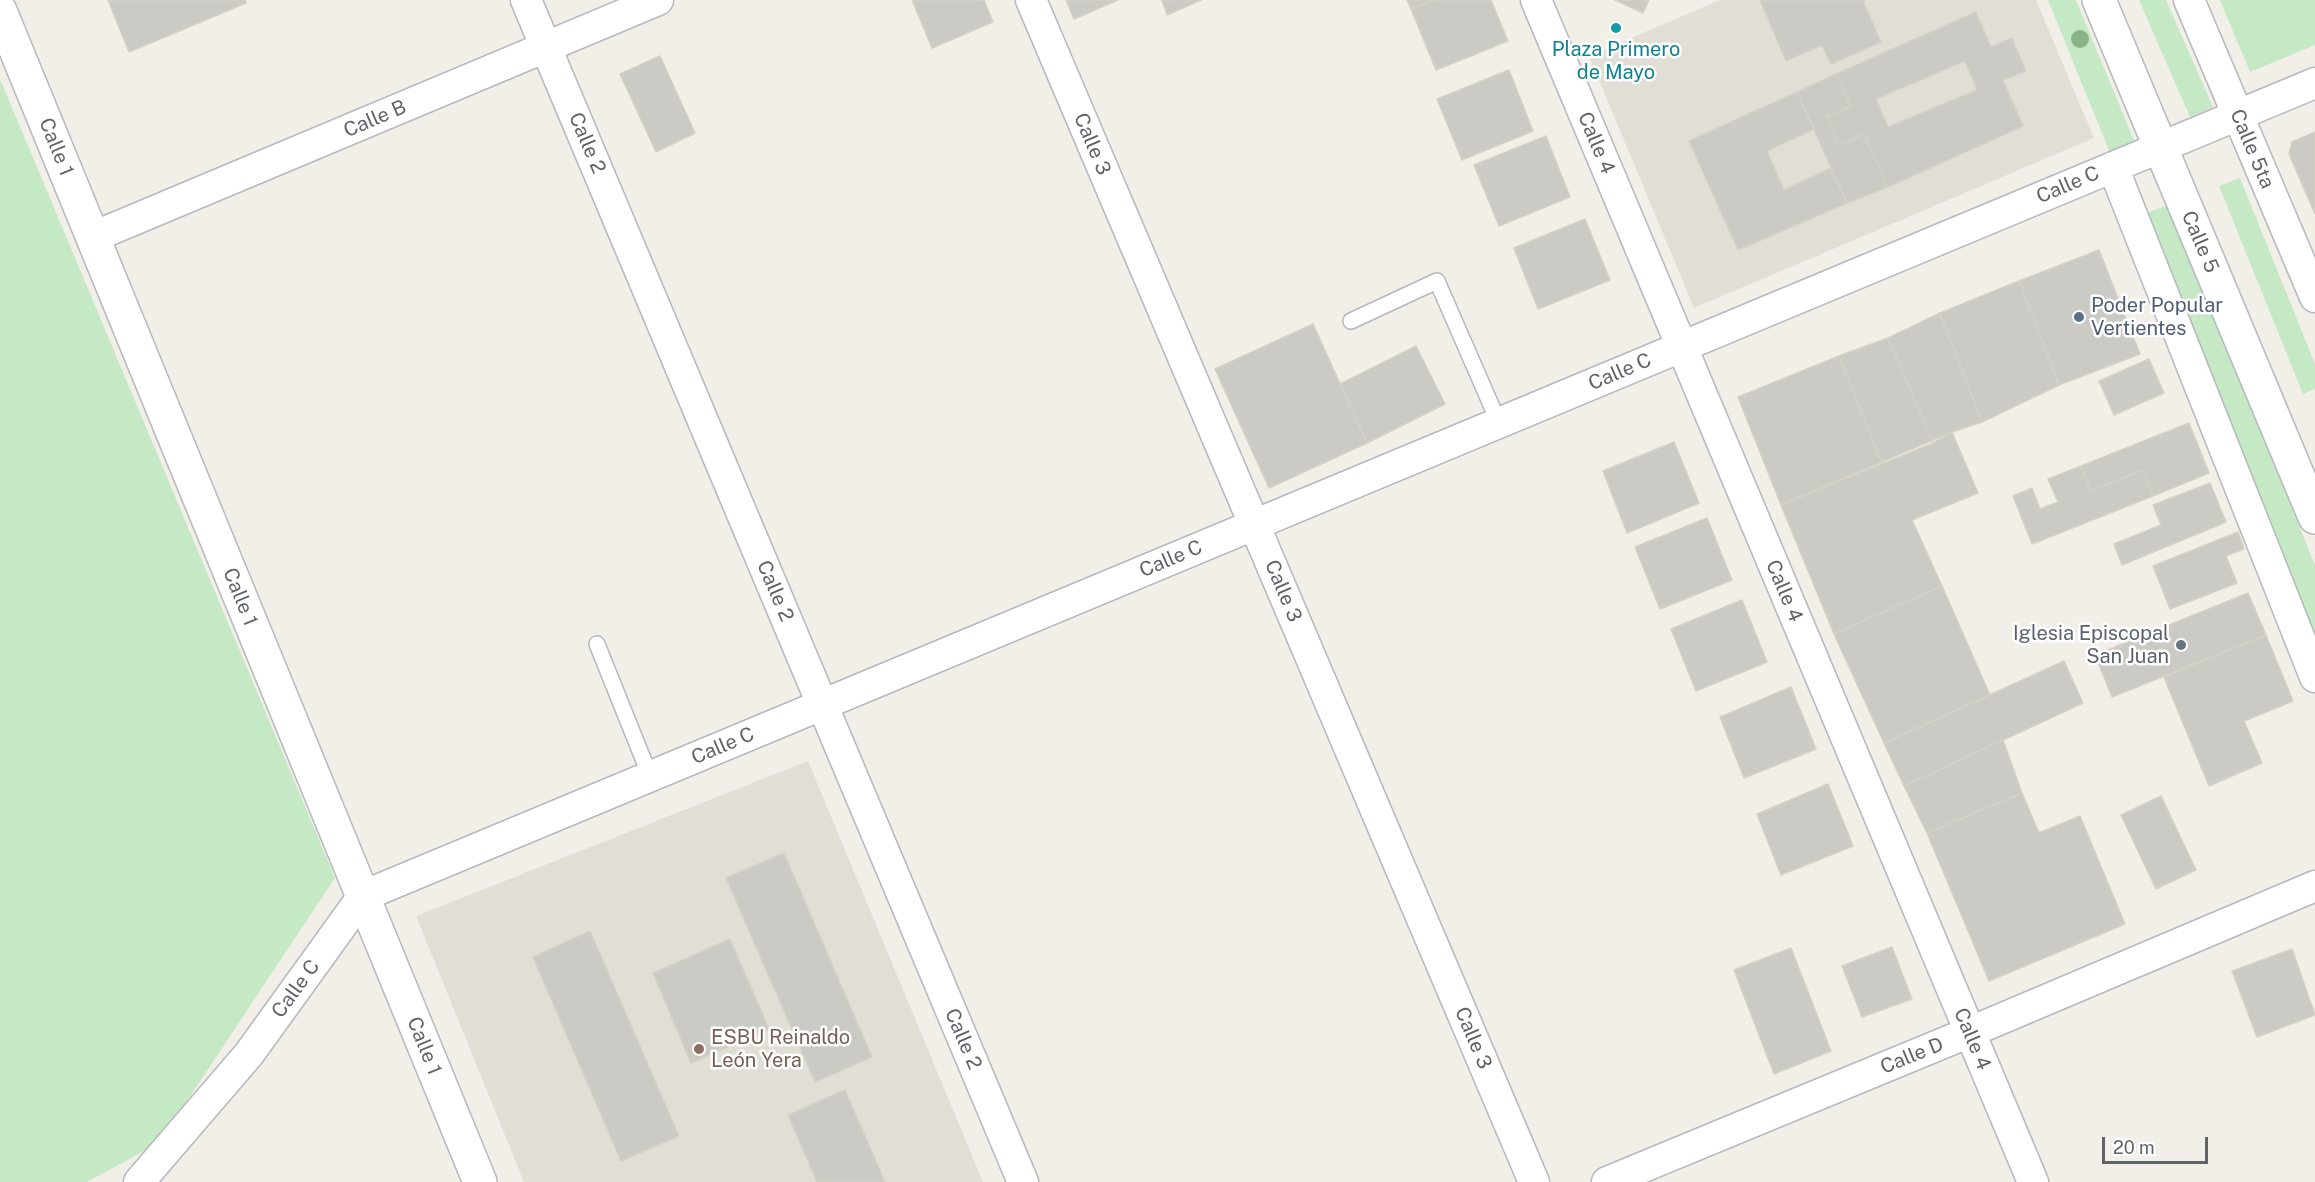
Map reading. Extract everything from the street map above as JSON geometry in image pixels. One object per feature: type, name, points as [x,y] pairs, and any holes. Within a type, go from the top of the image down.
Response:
[{"type":"street","name":"Calle 2","points":[[526,0],[1023,1182]]},
{"type":"street","name":"Calle B","points":[[93,237],[658,0]]},
{"type":"street","name":"Calle 3","points":[[1031,0],[1534,1182]]},
{"type":"street","name":"Calle 4","points":[[1536,0],[2032,1182]]},
{"type":"street","name":"Calle 5","points":[[2099,0],[2315,517]]},
{"type":"street","name":"Calle 5ta","points":[[2189,0],[2315,297]]},
{"type":"street","name":"Calle 1","points":[[0,11],[480,1182]]},
{"type":"street","name":"Calle C","points":[[139,1182],[249,1054],[363,896],[2315,83]]},
{"type":"street","points":[[2113,167],[2315,677]]},
{"type":"street","name":"Calle D","points":[[1607,1182],[2315,886]]},
{"type":"lane","points":[[1351,321],[1437,281],[1499,423]]},
{"type":"lane","points":[[597,644],[650,776]]},
{"type":"shaded area","points":[[1720,0],[2036,0],[2094,138],[1694,308],[1589,56]]},
{"type":"shaded area","name":"ESBU Reinaldo León Yera","points":[[808,761],[983,1182],[524,1182],[416,916]]},
{"type":"green space","points":[[2048,0],[2076,0],[2135,143],[2110,153]]},
{"type":"green space","points":[[2139,0],[2166,0],[2213,107],[2190,117]]},
{"type":"green space","points":[[2220,0],[2315,0],[2315,45],[2250,72]]},
{"type":"green space","points":[[0,79],[335,878],[159,1143],[87,1182],[0,1182]]},
{"type":"green space","points":[[2240,178],[2315,364],[2315,389],[2303,394],[2219,186]]},
{"type":"green space","points":[[2168,205],[2315,565],[2315,635],[2144,214]]},
{"type":"building","points":[[108,0],[245,0],[246,3],[129,52]]},
{"type":"building","points":[[912,0],[984,0],[993,22],[932,48]]},
{"type":"building","points":[[1066,0],[1118,0],[1074,19]]},
{"type":"building","points":[[1162,0],[1201,0],[1167,15]]},
{"type":"building","points":[[1407,0],[1434,0],[1411,9]]},
{"type":"building","points":[[1434,0],[1491,0],[1508,41],[1436,70],[1411,9]]},
{"type":"building","points":[[1615,0],[1649,0],[1643,13]]},
{"type":"building","points":[[1760,0],[1866,0],[1863,1],[1881,42],[1831,64],[1822,45],[1786,61]]},
{"type":"building","points":[[1976,12],[1991,47],[2012,38],[2026,71],[2003,80],[2023,126],[1888,187],[1864,134],[1839,145],[1827,117],[1851,106],[1836,74]],"holes":[[[1965,61],[1977,90],[1888,127],[1876,99]]]},
{"type":"building","points":[[660,56],[695,133],[656,152],[620,74]]},
{"type":"building","points":[[1509,70],[1533,131],[1462,160],[1437,99]]},
{"type":"building","points":[[1836,74],[1851,106],[1827,117],[1839,145],[1864,134],[1888,187],[1847,203],[1797,92]]},
{"type":"building","points":[[1797,92],[1814,129],[1767,151],[1784,190],[1831,168],[1847,203],[1738,250],[1689,141]]},
{"type":"building","points":[[2315,132],[2315,214],[2289,154],[2292,142]]},
{"type":"building","points":[[1546,136],[1570,197],[1499,226],[1474,165]]},
{"type":"building","points":[[1585,219],[1610,280],[1538,309],[1514,248]]},
{"type":"building","name":"Poder Popular Vertientes","points":[[2099,250],[2140,354],[2059,385],[2019,281]]},
{"type":"building","points":[[2019,281],[2059,385],[1982,422],[1940,313]]},
{"type":"building","points":[[1940,313],[1982,422],[1952,432],[1933,443],[1888,338]]},
{"type":"building","points":[[1313,324],[1367,443],[1269,488],[1215,369]]},
{"type":"building","points":[[1888,338],[1933,443],[1882,464],[1839,356]]},
{"type":"building","points":[[1416,346],[1445,404],[1367,443],[1340,384]]},
{"type":"building","points":[[1839,356],[1882,464],[1781,505],[1738,397]]},
{"type":"building","points":[[2149,359],[2164,393],[2114,415],[2099,381]]},
{"type":"building","points":[[2189,423],[2209,473],[2153,496],[2143,470],[2091,491],[2081,466]]},
{"type":"building","points":[[1952,432],[1978,493],[1912,520],[1942,586],[1834,634],[1781,505]]},
{"type":"building","points":[[1674,442],[1699,503],[1627,533],[1603,471]]},
{"type":"building","points":[[2081,466],[2091,491],[2143,470],[2153,496],[2032,544],[2013,496],[2032,488],[2040,509],[2058,502],[2048,479]]},
{"type":"building","points":[[2210,483],[2226,522],[2122,565],[2114,544],[2161,525],[2153,505]]},
{"type":"building","points":[[1707,518],[1732,580],[1660,609],[1635,547]]},
{"type":"building","points":[[2238,532],[2244,549],[2226,556],[2237,583],[2170,609],[2153,566]]},
{"type":"building","points":[[1942,586],[1990,695],[1884,743],[1834,634]]},
{"type":"building","name":"Iglesia Episcopal San Juan","points":[[2248,593],[2266,635],[2112,697],[2095,655]]},
{"type":"building","points":[[1742,600],[1767,662],[1696,691],[1671,629]]},
{"type":"building","points":[[2266,635],[2293,701],[2244,721],[2262,763],[2209,786],[2164,677]]},
{"type":"building","points":[[2064,661],[2083,703],[1904,786],[1884,743]]},
{"type":"building","points":[[1791,687],[1816,749],[1744,778],[1720,717]]},
{"type":"building","points":[[2003,740],[2022,793],[1927,833],[1904,786]]},
{"type":"building","points":[[1828,784],[1853,846],[1781,875],[1757,814]]},
{"type":"building","points":[[2022,793],[2039,833],[2080,816],[2125,924],[1989,981],[1927,833]]},
{"type":"building","points":[[2161,796],[2196,870],[2156,889],[2121,815]]},
{"type":"building","points":[[784,853],[872,1057],[815,1082],[726,878]]},
{"type":"building","points":[[590,931],[679,1136],[621,1161],[533,957]]},
{"type":"building","points":[[730,939],[769,1029],[691,1063],[653,973]]},
{"type":"building","points":[[1892,947],[1912,999],[1862,1017],[1842,966]]},
{"type":"building","points":[[1791,948],[1831,1051],[1774,1074],[1734,970]]},
{"type":"building","points":[[2292,949],[2315,1015],[2257,1037],[2232,971]]},
{"type":"building","points":[[845,1090],[885,1182],[817,1182],[788,1115]]},
{"type":"place","name":"Plaza Primero de Mayo","points":[[1616,28]]},
{"type":"place","name":"Poder Popular Vertientes","points":[[2079,317]]},
{"type":"place","name":"Iglesia Episcopal San Juan","points":[[2181,645]]},
{"type":"place","name":"ESBU Reinaldo León Yera","points":[[699,1049]]}]
